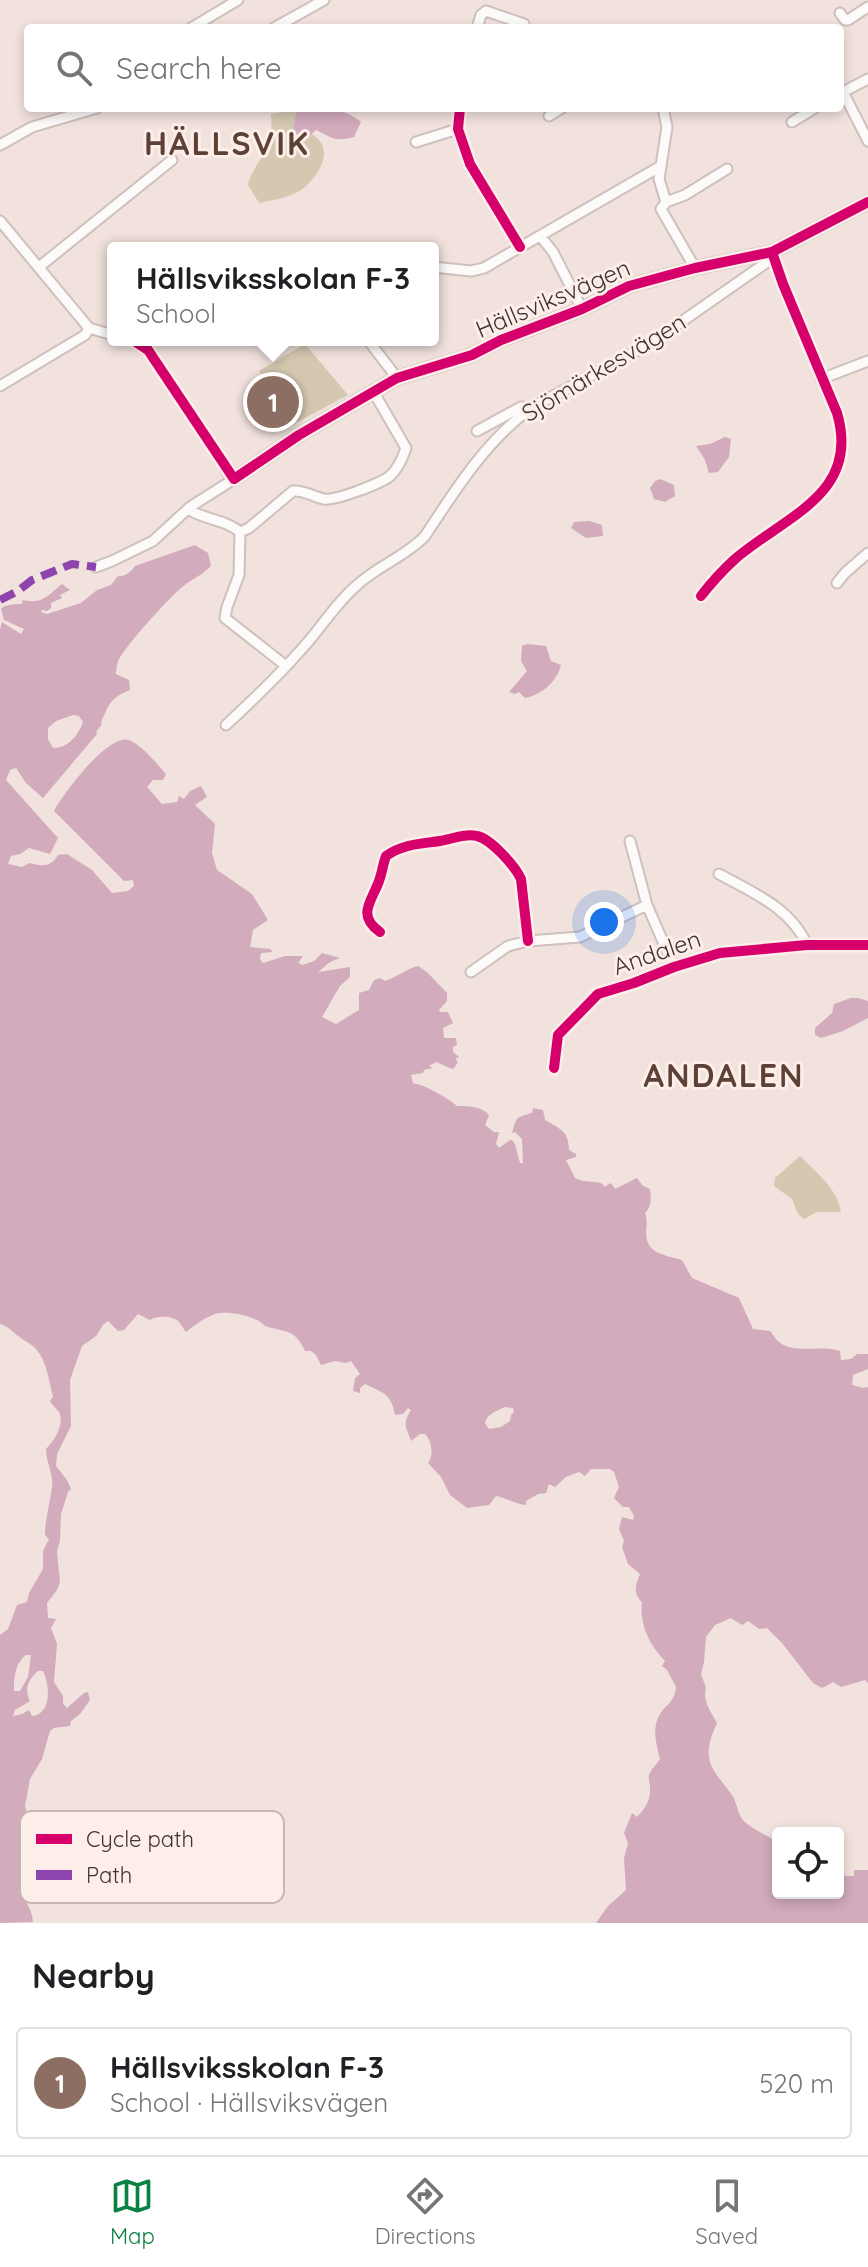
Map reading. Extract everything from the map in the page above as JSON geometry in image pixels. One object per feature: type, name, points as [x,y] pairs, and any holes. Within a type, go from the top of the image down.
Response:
[{"type":"street","points":[[198,24],[238,0]]},
{"type":"street","points":[[281,24],[324,0]]},
{"type":"street","points":[[840,13],[848,20],[868,7]]},
{"type":"street","points":[[478,24],[486,11],[524,24]]},
{"type":"street","points":[[844,92],[868,79]]},
{"type":"street","points":[[844,97],[868,141]]},
{"type":"street","points":[[0,145],[32,127],[83,112]]},
{"type":"street","points":[[460,112],[458,129],[470,164],[520,247]]},
{"type":"street","points":[[549,116],[556,112]]},
{"type":"street","points":[[664,112],[667,127],[659,179],[666,202]]},
{"type":"street","points":[[792,122],[808,112]]},
{"type":"street","points":[[416,142],[458,129]]},
{"type":"street","points":[[39,267],[172,160]]},
{"type":"street","points":[[439,268],[478,271],[661,166]]},
{"type":"street","points":[[695,268],[661,209],[666,202],[685,195],[727,169]]},
{"type":"street","name":"Hällsviksvägen","points":[[96,567],[162,536],[175,519],[230,474],[397,378],[472,355],[629,286],[695,268],[773,255],[868,202]]},
{"type":"street","points":[[0,221],[89,328],[107,333]]},
{"type":"street","points":[[541,237],[553,252],[582,309]]},
{"type":"street","points":[[701,596],[735,559],[802,511],[829,483],[840,460],[842,432],[837,413],[773,255]]},
{"type":"street","name":"Sjömärkesvägen","points":[[226,725],[268,686],[358,583],[416,546],[486,449],[504,430],[531,408],[651,343],[773,255]]},
{"type":"street","points":[[0,386],[85,335],[89,328]]},
{"type":"street","points":[[143,346],[230,474]]},
{"type":"street","points":[[373,346],[397,378]]},
{"type":"street","points":[[821,379],[868,361]]},
{"type":"street","points":[[240,532],[293,491],[330,499],[377,483],[394,471],[406,444],[373,391]]},
{"type":"street","points":[[477,431],[521,407],[531,408]]},
{"type":"street","points":[[188,509],[198,516],[232,525],[240,532]]},
{"type":"street","points":[[240,532],[239,575],[225,618],[286,666]]},
{"type":"street","points":[[837,583],[868,553]]},
{"type":"street","points":[[380,932],[370,923],[367,907],[379,882],[386,856],[415,843],[474,835],[487,841],[518,872],[528,941]]},
{"type":"street","points":[[630,841],[647,905],[674,967]]},
{"type":"street","points":[[719,874],[758,894],[778,909],[797,926],[807,945]]},
{"type":"street","points":[[471,972],[508,946],[528,941],[580,937],[647,905]]},
{"type":"street","name":"Andalen","points":[[554,1068],[558,1035],[598,994],[720,953],[807,945],[868,945]]},
{"type":"shaded area","points":[[296,112],[293,126],[314,135],[321,143],[324,158],[317,173],[301,190],[259,203],[248,185],[269,144],[271,114]]},
{"type":"shaded area","points":[[296,112],[343,112],[361,122],[354,137],[337,139],[316,130],[304,141],[298,138],[293,126]]},
{"type":"shaded area","points":[[307,346],[348,395],[298,422],[290,409],[276,418],[258,390],[267,384],[259,371]]},
{"type":"shaded area","points":[[725,437],[731,439],[729,457],[718,472],[709,473],[696,446]]},
{"type":"shaded area","points":[[660,479],[674,485],[675,496],[665,502],[654,499],[650,488]]},
{"type":"shaded area","points":[[589,521],[602,525],[603,536],[586,538],[571,528],[574,522]]},
{"type":"shaded area","points":[[195,545],[208,553],[211,566],[170,598],[123,654],[118,661],[116,674],[129,680],[130,690],[111,702],[97,734],[43,798],[26,783],[16,768],[10,770],[6,780],[58,838],[50,854],[29,848],[11,856],[8,864],[22,867],[29,863],[45,865],[58,855],[67,854],[92,870],[112,893],[128,891],[134,886],[133,880],[124,881],[54,811],[76,779],[98,755],[120,740],[134,742],[166,774],[163,780],[153,780],[147,787],[162,804],[177,802],[179,796],[184,799],[190,791],[201,786],[207,797],[195,805],[215,824],[212,853],[217,870],[252,894],[268,920],[253,930],[250,947],[273,952],[261,953],[263,963],[285,956],[303,956],[298,963],[303,965],[314,961],[322,953],[340,958],[318,972],[350,967],[350,977],[340,986],[322,1017],[336,1024],[359,1010],[359,993],[369,990],[374,980],[380,978],[385,981],[418,966],[447,993],[447,1001],[439,1010],[448,1012],[453,1023],[443,1028],[444,1038],[456,1038],[457,1045],[453,1047],[453,1052],[459,1057],[455,1059],[458,1062],[452,1069],[436,1062],[429,1066],[433,1068],[411,1075],[413,1083],[436,1092],[457,1106],[474,1107],[486,1112],[489,1115],[485,1125],[499,1132],[496,1144],[499,1148],[512,1140],[520,1163],[523,1163],[522,1139],[515,1132],[512,1133],[516,1121],[532,1113],[533,1108],[543,1110],[545,1120],[563,1131],[569,1150],[576,1154],[576,1157],[566,1160],[575,1178],[603,1184],[604,1187],[611,1183],[615,1189],[637,1178],[650,1189],[650,1205],[645,1213],[650,1246],[658,1253],[682,1260],[692,1278],[739,1298],[753,1329],[770,1331],[779,1342],[793,1348],[840,1351],[841,1360],[868,1354],[868,1369],[853,1375],[852,1385],[868,1387],[868,1683],[865,1680],[841,1687],[833,1682],[822,1688],[813,1683],[767,1628],[759,1629],[748,1621],[742,1625],[731,1618],[715,1625],[706,1637],[701,1674],[706,1701],[717,1723],[709,1746],[710,1762],[732,1795],[743,1820],[772,1838],[772,1899],[844,1899],[844,1874],[854,1876],[854,1870],[868,1870],[868,1923],[596,1923],[608,1906],[626,1890],[624,1858],[628,1843],[624,1833],[632,1813],[637,1817],[648,1800],[649,1775],[660,1759],[657,1719],[672,1699],[676,1687],[662,1666],[665,1661],[650,1642],[644,1626],[642,1602],[636,1589],[640,1574],[628,1564],[619,1529],[622,1517],[633,1520],[634,1516],[629,1507],[623,1507],[614,1498],[619,1487],[614,1472],[610,1469],[591,1469],[585,1476],[579,1472],[566,1477],[555,1487],[549,1484],[546,1493],[526,1501],[526,1505],[496,1496],[489,1505],[467,1508],[450,1495],[441,1477],[428,1463],[431,1448],[425,1434],[411,1441],[406,1422],[411,1410],[408,1408],[403,1414],[395,1415],[388,1398],[365,1384],[360,1388],[360,1393],[353,1391],[355,1378],[360,1374],[351,1361],[321,1365],[316,1355],[305,1351],[293,1334],[265,1326],[249,1317],[220,1313],[186,1332],[172,1318],[150,1320],[138,1314],[124,1330],[118,1331],[108,1321],[96,1336],[82,1346],[70,1380],[71,1426],[57,1454],[56,1466],[71,1489],[61,1514],[57,1552],[60,1582],[47,1603],[48,1618],[56,1619],[51,1628],[57,1644],[54,1682],[63,1696],[63,1704],[67,1708],[88,1692],[90,1700],[70,1726],[50,1731],[42,1759],[30,1779],[26,1811],[20,1811],[20,1903],[27,1903],[33,1922],[0,1923],[0,1635],[8,1629],[17,1605],[27,1602],[43,1569],[43,1551],[49,1539],[45,1530],[52,1483],[46,1449],[61,1422],[59,1412],[50,1401],[53,1397],[40,1354],[0,1324],[0,630],[2,622],[21,634],[24,629],[4,620],[1,609],[22,604],[23,600],[40,600],[62,584],[70,590],[51,603],[47,611],[42,610],[47,614],[81,603],[97,590],[111,585],[118,576],[123,576],[135,566]],"holes":[[[79,716],[83,722],[72,740],[53,748],[48,739],[48,728],[56,721]],[[505,1407],[513,1408],[510,1421],[501,1427],[489,1429],[485,1423],[492,1413]],[[26,1655],[31,1655],[28,1677],[20,1691],[14,1691],[19,1662]],[[38,1671],[43,1671],[48,1691],[43,1710],[32,1716],[29,1710],[13,1716],[15,1710],[30,1701],[29,1681]]]},
{"type":"shaded area","points":[[522,646],[546,646],[551,661],[561,665],[548,686],[525,698],[519,692],[509,692],[527,671],[521,661]]},
{"type":"shaded area","points":[[851,998],[868,1001],[868,1018],[843,1031],[821,1038],[815,1035],[815,1028],[832,1013],[834,1004]]},
{"type":"shaded area","points":[[800,1156],[830,1188],[841,1212],[817,1212],[804,1219],[798,1214],[792,1199],[774,1186],[775,1178]]},
{"type":"marked path","points":[[0,600],[32,580],[72,564],[96,567]]},
{"type":"cycle path","points":[[460,112],[458,129],[470,164],[520,247]]},
{"type":"cycle path","points":[[142,346],[148,350],[234,479],[299,435],[397,378],[472,355],[629,286],[772,252],[868,202]]},
{"type":"cycle path","points":[[701,596],[735,559],[814,500],[838,464],[842,441],[837,413],[772,252]]},
{"type":"cycle path","points":[[380,932],[367,914],[386,856],[412,845],[472,835],[483,838],[495,847],[521,879],[528,941]]},
{"type":"cycle path","points":[[554,1068],[558,1035],[598,994],[720,953],[807,945],[868,945]]},
{"type":"place","name":"Hällsviksskolan F-3","points":[[273,402]]},
{"type":"district","name":"HÄLLSVIK","points":[[227,144]]},
{"type":"district","name":"ANDALEN","points":[[724,1076]]}]
